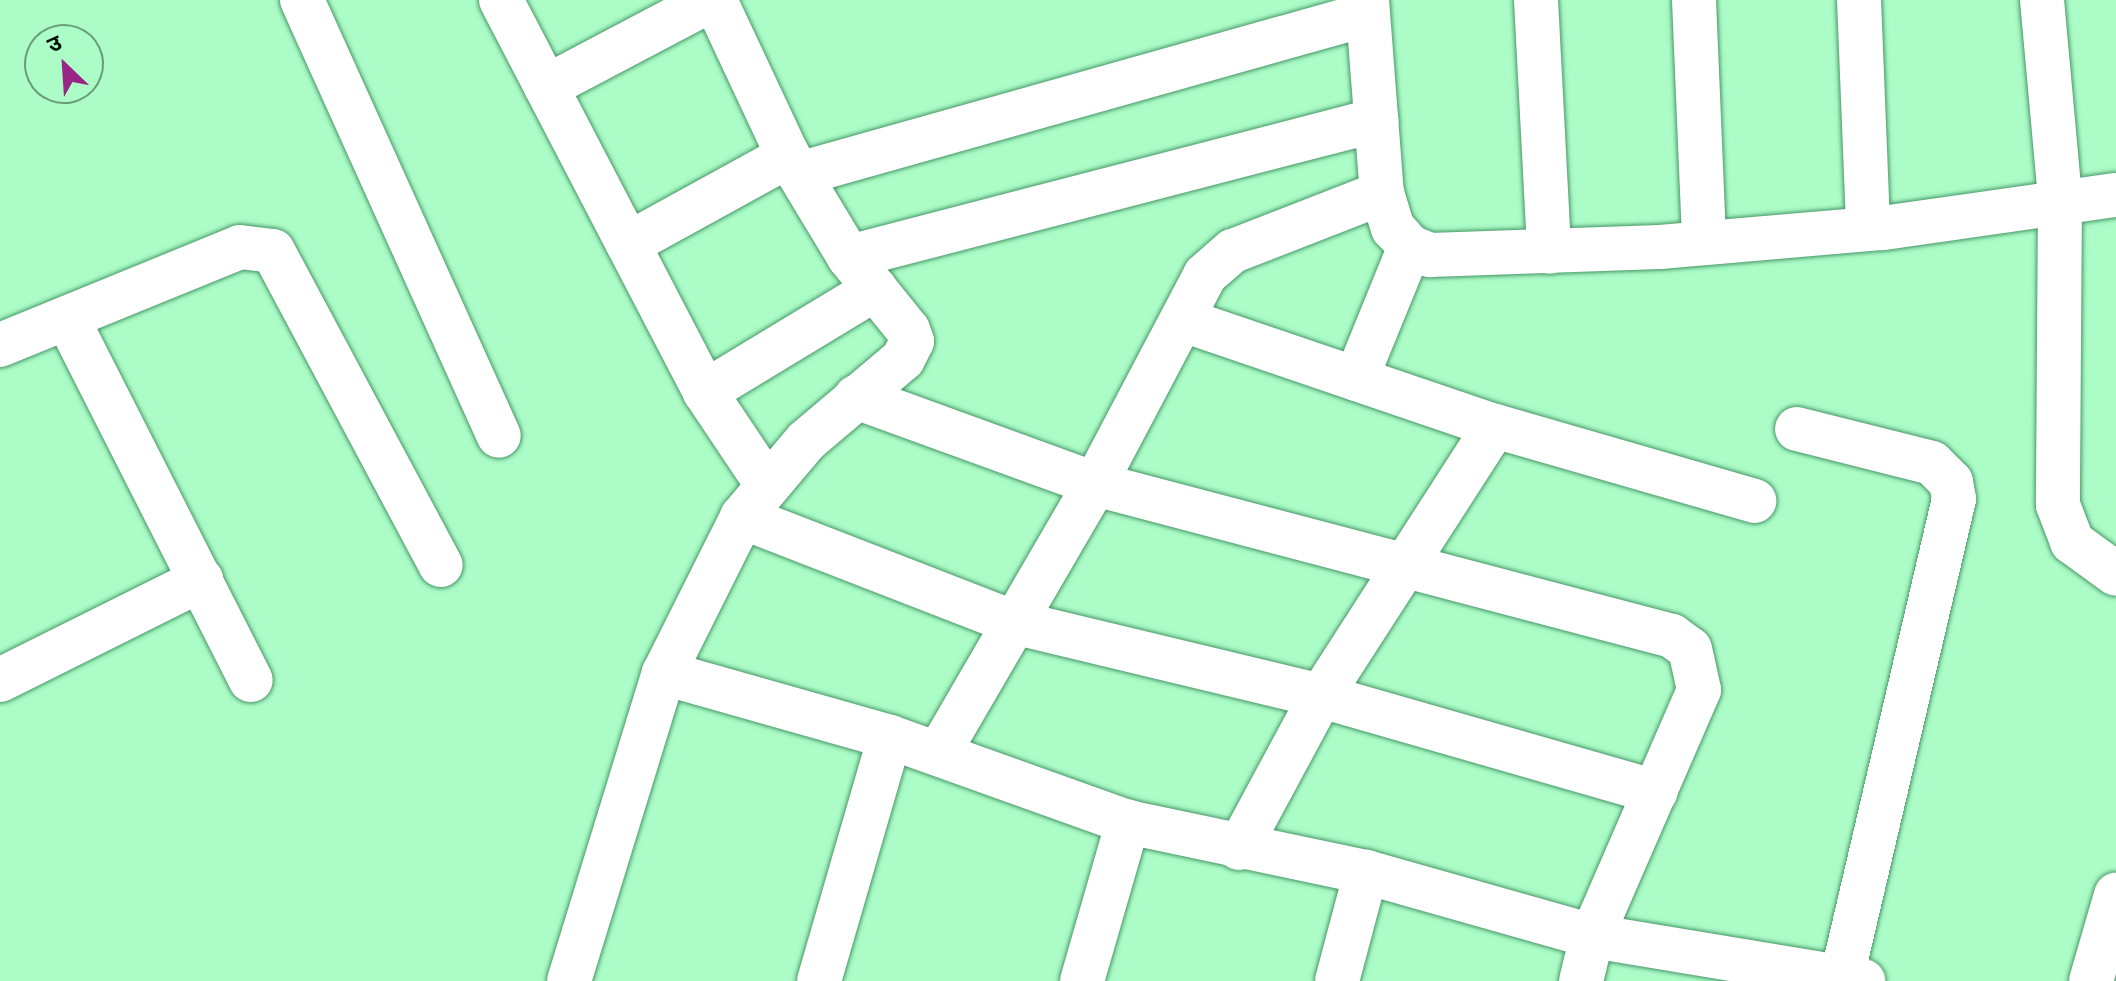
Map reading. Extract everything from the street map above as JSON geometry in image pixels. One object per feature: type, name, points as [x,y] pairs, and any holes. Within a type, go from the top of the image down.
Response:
[{"type":"street","points":[[501,0],[705,392],[754,500],[1013,622],[1321,696],[1655,792]]},
{"type":"street","points":[[546,87],[713,0],[794,165],[862,273],[912,341],[903,359],[856,397],[754,500],[664,673],[569,981]]},
{"type":"street","points":[[1536,0],[1549,252]]},
{"type":"street","points":[[1694,0],[1704,243]]},
{"type":"street","points":[[1859,0],[1868,229]]},
{"type":"street","points":[[2042,0],[2060,199],[2058,505],[2072,542],[2116,574]]},
{"type":"street","points":[[303,4],[499,436]]},
{"type":"street","points":[[628,244],[794,165],[1368,7],[1382,193],[1393,228],[1410,247],[1430,255],[1704,243],[1868,229],[2060,199],[2116,195]]},
{"type":"street","points":[[705,392],[862,273],[1377,120]]},
{"type":"street","points":[[938,754],[1095,484],[1217,260],[1382,193]]},
{"type":"street","points":[[0,345],[240,247],[273,251],[441,565]]},
{"type":"street","points":[[1356,379],[1410,247]]},
{"type":"street","points":[[67,318],[251,680]]},
{"type":"street","points":[[1183,320],[1495,426],[1754,501]]},
{"type":"street","points":[[856,397],[1095,484],[1672,636],[1690,649],[1699,690],[1592,936],[1581,981]]},
{"type":"street","points":[[1239,848],[1321,696],[1495,426]]},
{"type":"street","points":[[664,673],[890,737],[1128,822],[1239,848],[1366,872],[1592,936],[1849,980],[1954,499],[1951,482],[1932,463],[1797,429]]},
{"type":"street","points":[[0,680],[201,580]]},
{"type":"street","points":[[819,981],[890,737]]},
{"type":"street","points":[[1082,981],[1128,822]]},
{"type":"street","points":[[1337,981],[1366,872]]},
{"type":"street","points":[[2091,981],[2116,895]]}]
